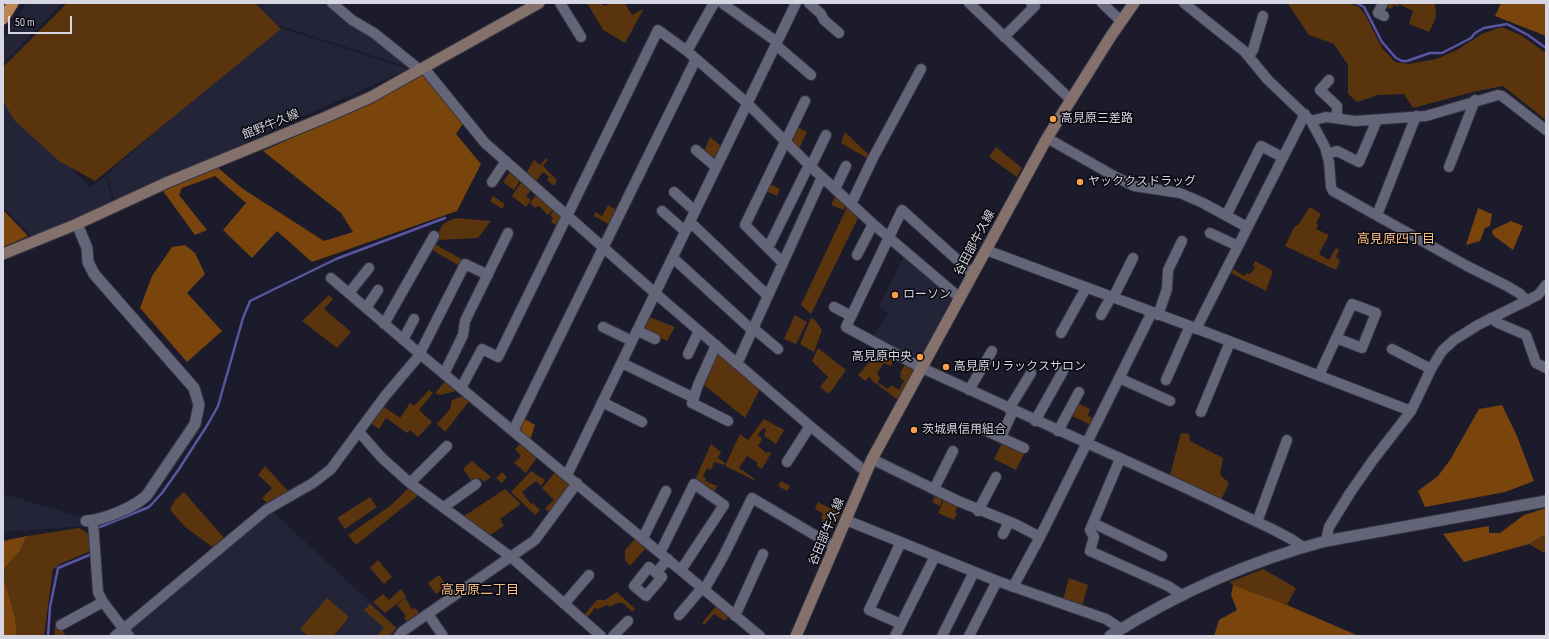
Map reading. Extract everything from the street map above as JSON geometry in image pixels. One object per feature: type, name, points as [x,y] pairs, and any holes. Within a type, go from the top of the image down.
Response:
[{"type":"highway","points":[[3,19],[13,3]]},
{"type":"main road","name":"館野牛久線","points":[[3,254],[77,224],[168,182],[326,117],[371,96],[539,3]]},
{"type":"main road","name":"谷田部牛久線","points":[[796,636],[872,459],[1047,138],[1134,3]]},
{"type":"street","points":[[332,3],[352,20],[374,33],[422,69],[485,143],[737,364],[866,472]]},
{"type":"street","points":[[560,3],[581,37]]},
{"type":"street","points":[[687,51],[714,3]]},
{"type":"street","points":[[722,3],[776,44],[812,75]]},
{"type":"street","points":[[567,475],[656,294],[746,103],[796,3]]},
{"type":"street","points":[[809,3],[821,14],[824,20],[839,33]]},
{"type":"street","points":[[969,3],[1071,100]]},
{"type":"street","points":[[1004,37],[1035,6],[1031,3]]},
{"type":"street","points":[[1102,3],[1121,21]]},
{"type":"street","points":[[1382,3],[1378,13],[1384,16]]},
{"type":"street","points":[[1187,4],[1236,43],[1249,56],[1268,80],[1308,118],[1327,154],[1333,192],[1378,215],[1467,266],[1507,286],[1527,301]]},
{"type":"street","points":[[1249,56],[1263,16]]},
{"type":"street","points":[[462,388],[482,349],[498,357],[658,30],[687,51],[746,103],[851,204],[960,298]]},
{"type":"street","points":[[513,431],[696,59]]},
{"type":"street","points":[[851,204],[873,158],[921,69]]},
{"type":"street","points":[[1329,80],[1320,90],[1337,106],[1337,118]]},
{"type":"street","points":[[1308,118],[1326,117],[1348,120],[1377,120],[1426,116],[1498,94],[1546,130]]},
{"type":"street","points":[[1449,167],[1475,100]]},
{"type":"street","points":[[783,263],[745,225],[805,102]]},
{"type":"street","points":[[1378,215],[1416,116]]},
{"type":"street","points":[[1166,380],[1238,246],[1282,157],[1308,118]]},
{"type":"street","points":[[1327,154],[1337,151],[1359,162],[1377,120]]},
{"type":"street","points":[[768,248],[826,135]]},
{"type":"street","points":[[1047,138],[1134,186],[1180,193],[1203,203],[1247,227]]},
{"type":"street","points":[[1226,216],[1261,146],[1282,157]]},
{"type":"street","points":[[696,150],[716,167]]},
{"type":"street","points":[[492,182],[506,161]]},
{"type":"street","points":[[835,188],[846,166]]},
{"type":"street","points":[[737,364],[822,177]]},
{"type":"street","points":[[674,192],[695,211]]},
{"type":"street","points":[[662,210],[687,227],[768,296]]},
{"type":"street","points":[[973,274],[902,210],[846,327],[922,368],[1257,522],[1291,539],[1303,547]]},
{"type":"street","points":[[77,224],[87,248],[88,262],[94,274],[194,388],[199,405],[195,424],[147,495],[135,504],[89,521],[98,592],[126,632]]},
{"type":"street","points":[[857,255],[873,224]]},
{"type":"street","points":[[444,374],[463,335],[465,321],[508,233]]},
{"type":"street","points":[[1210,233],[1238,246]]},
{"type":"street","points":[[384,324],[434,236]]},
{"type":"street","points":[[1013,587],[1087,445],[1119,378],[1155,314],[1167,289],[1168,270],[1182,241]]},
{"type":"street","points":[[986,250],[1411,411]]},
{"type":"street","points":[[673,258],[752,329],[778,349]]},
{"type":"street","points":[[1101,315],[1133,258]]},
{"type":"street","points":[[126,632],[128,624],[266,510],[313,483],[331,469],[385,396],[420,354],[465,264],[488,275]]},
{"type":"street","points":[[348,293],[369,268]]},
{"type":"street","points":[[331,278],[403,340],[760,636]]},
{"type":"street","points":[[1326,541],[1329,527],[1350,493],[1373,460],[1411,411],[1437,357],[1454,340],[1491,318],[1527,301],[1538,294],[1546,285]]},
{"type":"street","points":[[1061,333],[1086,288]]},
{"type":"street","points":[[366,308],[378,290]]},
{"type":"street","points":[[1318,375],[1352,304],[1376,313],[1362,348],[1336,338]]},
{"type":"street","points":[[834,307],[851,316]]},
{"type":"street","points":[[1491,318],[1498,323],[1526,335],[1536,363],[1546,368]]},
{"type":"street","points":[[403,340],[414,319]]},
{"type":"street","points":[[603,327],[632,341]]},
{"type":"street","points":[[638,331],[655,339]]},
{"type":"street","points":[[688,354],[699,331]]},
{"type":"street","points":[[1201,412],[1230,342]]},
{"type":"street","points":[[716,345],[698,385],[692,403],[728,421]]},
{"type":"street","points":[[1392,349],[1431,368]]},
{"type":"street","points":[[968,390],[992,351]]},
{"type":"street","points":[[622,363],[694,398]]},
{"type":"street","points":[[1035,421],[1063,371]]},
{"type":"street","points":[[1001,437],[1011,410],[1031,373]]},
{"type":"street","points":[[1119,378],[1170,401]]},
{"type":"street","points":[[1058,431],[1079,392]]},
{"type":"street","points":[[602,402],[642,422]]},
{"type":"street","points":[[787,462],[810,426]]},
{"type":"street","points":[[982,429],[1024,448]]},
{"type":"street","points":[[359,432],[382,458],[410,483],[511,557],[601,636]]},
{"type":"street","points":[[1257,522],[1287,440]]},
{"type":"street","points":[[410,483],[447,446]]},
{"type":"street","points":[[934,489],[953,451]]},
{"type":"street","points":[[872,459],[978,511],[1009,522],[1040,536]]},
{"type":"street","points":[[1120,459],[1090,530],[1094,537],[1090,551],[1168,586],[1182,595]]},
{"type":"street","points":[[978,511],[996,477]]},
{"type":"street","points":[[399,636],[403,631],[535,540],[577,483]]},
{"type":"street","points":[[444,507],[476,484]]},
{"type":"street","points":[[656,572],[694,484],[724,505],[681,570]]},
{"type":"street","points":[[643,538],[666,491]]},
{"type":"street","points":[[679,615],[703,589],[723,557],[752,498],[835,546]]},
{"type":"street","points":[[1110,636],[1182,595],[1233,572],[1303,547],[1326,541],[1546,501]]},
{"type":"street","points":[[846,520],[1013,587],[1106,619],[1121,629]]},
{"type":"street","points":[[1003,534],[1009,522]]},
{"type":"street","points":[[1093,524],[1162,556]]},
{"type":"street","points":[[901,542],[869,610],[901,624]]},
{"type":"street","points":[[735,616],[763,554]]},
{"type":"street","points":[[895,636],[935,556]]},
{"type":"street","points":[[942,636],[974,572]]},
{"type":"street","points":[[564,604],[589,575]]},
{"type":"street","points":[[969,636],[996,580]]},
{"type":"street","points":[[61,625],[104,602]]},
{"type":"street","points":[[428,614],[443,636]]},
{"type":"street","points":[[613,636],[628,621]]},
{"type":"street","points":[[115,636],[126,632]]},
{"type":"shaded area","points":[[26,3],[63,3],[3,64],[3,39]]},
{"type":"shaded area","points":[[67,3],[255,3],[281,29],[95,181],[59,161],[14,120],[3,101],[3,67]]},
{"type":"shaded area","points":[[256,3],[328,3],[411,68],[276,24]]},
{"type":"shaded area","points":[[587,3],[600,3],[605,6],[610,3],[625,3],[632,15],[643,10],[625,43],[603,30]]},
{"type":"shaded area","points":[[1348,3],[1359,7],[1365,14],[1382,48],[1395,62],[1409,64],[1436,59],[1455,51],[1484,33],[1502,27],[1522,36],[1546,53],[1546,120],[1503,86],[1473,92],[1413,108],[1404,94],[1378,95],[1357,102],[1348,94],[1348,65],[1334,44],[1309,35],[1288,4]]},
{"type":"shaded area","points":[[1389,3],[1434,3],[1436,15],[1429,32],[1409,24],[1413,11],[1399,4],[1398,7],[1394,5],[1391,9],[1387,7]]},
{"type":"shaded area","points":[[1501,3],[1546,3],[1546,36],[1495,16]]},
{"type":"shaded area","points":[[277,27],[409,69],[114,201],[107,174]]},
{"type":"shaded area","points":[[424,73],[464,122],[456,134],[481,164],[457,211],[312,262],[277,231],[252,258],[223,230],[246,203],[215,176],[182,188],[179,195],[207,230],[195,235],[163,191],[217,167],[243,189],[324,241],[353,232],[341,213],[263,151],[370,103]]},
{"type":"shaded area","points":[[3,97],[90,188],[106,176],[113,202],[32,237],[3,207]]},
{"type":"shaded area","points":[[797,127],[807,132],[799,149],[791,140]]},
{"type":"shaded area","points":[[845,132],[869,155],[867,158],[841,143]]},
{"type":"shaded area","points":[[710,137],[721,146],[715,159],[704,151]]},
{"type":"shaded area","points":[[996,147],[1022,168],[1017,177],[989,157]]},
{"type":"shaded area","points":[[546,158],[548,160],[543,166],[557,180],[554,186],[547,180],[549,177],[543,172],[536,181],[526,173],[534,160],[540,165]]},
{"type":"shaded area","points":[[511,170],[521,179],[514,190],[503,182]]},
{"type":"shaded area","points":[[522,181],[532,189],[526,196],[531,200],[526,207],[512,196]]},
{"type":"shaded area","points":[[770,184],[780,189],[777,196],[766,191]]},
{"type":"shaded area","points":[[537,194],[554,208],[548,215],[539,206],[535,208],[530,203]]},
{"type":"shaded area","points":[[836,194],[846,203],[844,210],[831,205]]},
{"type":"shaded area","points":[[493,196],[505,204],[502,209],[490,201]]},
{"type":"shaded area","points":[[608,205],[618,211],[610,225],[594,216],[595,212],[602,216]]},
{"type":"shaded area","points":[[848,205],[859,216],[811,314],[801,305]]},
{"type":"shaded area","points":[[1310,207],[1321,214],[1316,223],[1318,225],[1316,229],[1329,235],[1319,254],[1329,260],[1336,248],[1339,250],[1336,257],[1340,260],[1336,270],[1285,246],[1295,226],[1298,225]]},
{"type":"shaded area","points":[[1478,208],[1492,214],[1490,226],[1485,228],[1480,241],[1466,245]]},
{"type":"shaded area","points":[[555,209],[561,217],[557,226],[551,222],[553,218],[550,215]]},
{"type":"shaded area","points":[[3,210],[28,236],[3,247]]},
{"type":"shaded area","points":[[456,218],[491,221],[478,238],[438,240],[442,225]]},
{"type":"shaded area","points":[[1511,221],[1523,226],[1513,250],[1494,236],[1492,232],[1494,229]]},
{"type":"shaded area","points":[[435,244],[461,259],[458,265],[432,250]]},
{"type":"shaded area","points":[[185,245],[195,253],[205,274],[187,293],[222,331],[187,362],[140,308],[152,276],[172,247]]},
{"type":"shaded area","points":[[905,255],[953,296],[919,360],[916,362],[873,336],[888,313],[879,306]]},
{"type":"shaded area","points":[[1255,261],[1273,271],[1266,291],[1229,272],[1231,268],[1244,276],[1247,273],[1250,274],[1255,268],[1253,266]]},
{"type":"shaded area","points":[[329,295],[333,299],[324,309],[351,332],[337,348],[302,321]]},
{"type":"shaded area","points":[[795,315],[807,322],[796,344],[784,339]]},
{"type":"shaded area","points":[[649,317],[675,327],[667,341],[644,330],[643,328]]},
{"type":"shaded area","points":[[811,318],[815,320],[822,330],[814,352],[800,344]]},
{"type":"shaded area","points":[[818,348],[846,370],[829,394],[820,387],[828,377],[812,361]]},
{"type":"shaded area","points":[[880,350],[894,359],[891,366],[884,363],[877,373],[880,378],[877,385],[869,377],[865,381],[858,375]]},
{"type":"shaded area","points":[[718,351],[761,387],[745,418],[703,384]]},
{"type":"shaded area","points":[[905,365],[914,370],[898,400],[878,385],[879,383],[888,389],[891,385],[899,390],[904,381],[900,377],[900,373]]},
{"type":"shaded area","points":[[446,380],[457,391],[439,395],[435,393]]},
{"type":"shaded area","points":[[429,390],[433,393],[419,410],[432,422],[418,437],[410,430],[407,433],[386,418],[379,429],[372,424],[384,407],[400,418],[410,403],[414,406]]},
{"type":"shaded area","points":[[466,395],[470,400],[445,432],[437,424],[450,409],[452,400]]},
{"type":"shaded area","points":[[1077,403],[1090,409],[1088,416],[1095,419],[1086,437],[1082,439],[1089,424],[1070,415]]},
{"type":"shaded area","points":[[1502,405],[1517,436],[1534,481],[1505,492],[1425,507],[1418,491],[1438,476],[1450,460],[1479,409]]},
{"type":"shaded area","points":[[523,418],[535,425],[530,440],[520,431]]},
{"type":"shaded area","points":[[764,419],[784,430],[776,444],[764,436],[766,430],[763,428],[758,435],[762,439],[758,446],[766,453],[771,453],[762,469],[757,466],[758,463],[747,456],[739,468],[755,479],[754,480],[725,466],[740,434],[748,440]]},
{"type":"shaded area","points":[[1181,433],[1189,434],[1190,441],[1223,458],[1220,475],[1229,483],[1221,500],[1169,479]]},
{"type":"shaded area","points":[[1003,441],[1025,452],[1016,470],[994,459]]},
{"type":"shaded area","points":[[521,443],[538,456],[526,473],[514,463],[521,456],[515,449]]},
{"type":"shaded area","points":[[711,444],[721,452],[718,458],[725,463],[724,465],[714,462],[711,470],[707,468],[703,476],[706,478],[705,481],[717,486],[714,492],[695,480]]},
{"type":"shaded area","points":[[472,461],[491,477],[484,482],[480,478],[473,483],[463,469]]},
{"type":"shaded area","points":[[265,466],[288,491],[267,503],[262,498],[272,488],[258,475]]},
{"type":"shaded area","points":[[531,471],[545,480],[541,486],[536,481],[522,492],[531,504],[533,503],[540,510],[535,515],[511,492]]},
{"type":"shaded area","points":[[556,471],[572,484],[550,513],[545,508],[554,500],[542,488]]},
{"type":"shaded area","points":[[502,472],[507,477],[502,483],[496,478]]},
{"type":"shaded area","points":[[781,481],[790,486],[787,491],[778,486]]},
{"type":"shaded area","points":[[411,486],[420,494],[356,545],[348,535],[390,506]]},
{"type":"shaded area","points":[[505,489],[521,504],[500,519],[504,526],[490,535],[464,516]]},
{"type":"shaded area","points":[[184,492],[225,539],[214,548],[185,527],[170,510],[175,500]]},
{"type":"shaded area","points":[[3,494],[81,517],[82,526],[3,532]]},
{"type":"shaded area","points":[[936,494],[943,498],[940,506],[932,502]]},
{"type":"shaded area","points":[[370,497],[377,507],[345,529],[337,518]]},
{"type":"shaded area","points":[[944,499],[958,505],[955,512],[957,514],[954,520],[938,513]]},
{"type":"shaded area","points":[[818,502],[841,514],[829,528],[824,525],[822,521],[823,519],[821,518],[823,514],[815,509]]},
{"type":"shaded area","points":[[1546,508],[1546,534],[1529,544],[1464,562],[1443,534],[1489,526],[1489,533],[1500,533],[1524,515]]},
{"type":"shaded area","points":[[271,510],[400,630],[395,636],[132,636],[128,631]]},
{"type":"shaded area","points":[[79,528],[86,532],[90,537],[91,551],[60,564],[53,569],[44,636],[17,636],[15,617],[6,588],[3,570],[19,552],[27,536]]},
{"type":"shaded area","points":[[1546,534],[1546,554],[1529,544]]},
{"type":"shaded area","points":[[27,536],[19,552],[3,570],[3,541]]},
{"type":"shaded area","points":[[636,538],[646,548],[630,566],[625,560],[625,550]]},
{"type":"shaded area","points":[[378,560],[392,577],[384,584],[370,568]]},
{"type":"shaded area","points":[[1263,569],[1296,588],[1287,605],[1233,585],[1230,582]]},
{"type":"shaded area","points":[[439,575],[447,586],[436,594],[428,583]]},
{"type":"shaded area","points":[[3,577],[15,617],[17,636],[3,636]]},
{"type":"shaded area","points":[[1069,578],[1088,585],[1082,606],[1063,600]]},
{"type":"shaded area","points":[[1233,585],[1287,605],[1359,636],[1214,636],[1219,620],[1237,610],[1231,595]]},
{"type":"shaded area","points":[[401,589],[406,597],[385,613],[373,602],[383,594],[389,600]]},
{"type":"shaded area","points":[[617,592],[635,609],[632,612],[625,604],[617,603],[610,607],[607,605],[598,609],[595,608],[587,618],[584,615],[597,600],[605,600]]},
{"type":"shaded area","points":[[327,598],[348,616],[347,620],[333,636],[308,636],[300,629]]},
{"type":"shaded area","points":[[405,598],[412,609],[416,608],[420,616],[408,623],[404,618],[406,616],[397,605]]},
{"type":"shaded area","points":[[370,604],[396,628],[389,636],[377,636],[384,628],[364,610]]},
{"type":"shaded area","points":[[716,606],[730,615],[725,621],[714,614],[704,625],[702,623]]},
{"type":"shaded area","points":[[56,619],[66,636],[54,636]]},
{"type":"waterway","points":[[1356,3],[1364,7],[1382,42],[1396,58],[1402,61],[1407,61],[1430,53],[1442,53],[1471,38],[1475,33],[1484,28],[1507,24],[1528,35],[1546,48]]},
{"type":"waterway","points":[[100,527],[149,507],[162,493],[179,469],[218,406],[243,318],[250,301],[336,259],[445,218]]},
{"type":"waterway","points":[[48,636],[50,607],[58,568],[92,554]]},
{"type":"place","name":"高見原三差路","points":[[1053,119]]},
{"type":"place","name":"ヤッククスドラッグ","points":[[1080,182]]},
{"type":"place","name":"ローソン","points":[[895,295]]},
{"type":"place","name":"高見原中央","points":[[920,357]]},
{"type":"place","name":"高見原リラックスサロン","points":[[946,367]]},
{"type":"place","name":"茨城県信用組合","points":[[914,430]]},
{"type":"district","name":"高見原四丁目","points":[[1396,240]]},
{"type":"district","name":"高見原二丁目","points":[[480,591]]}]
